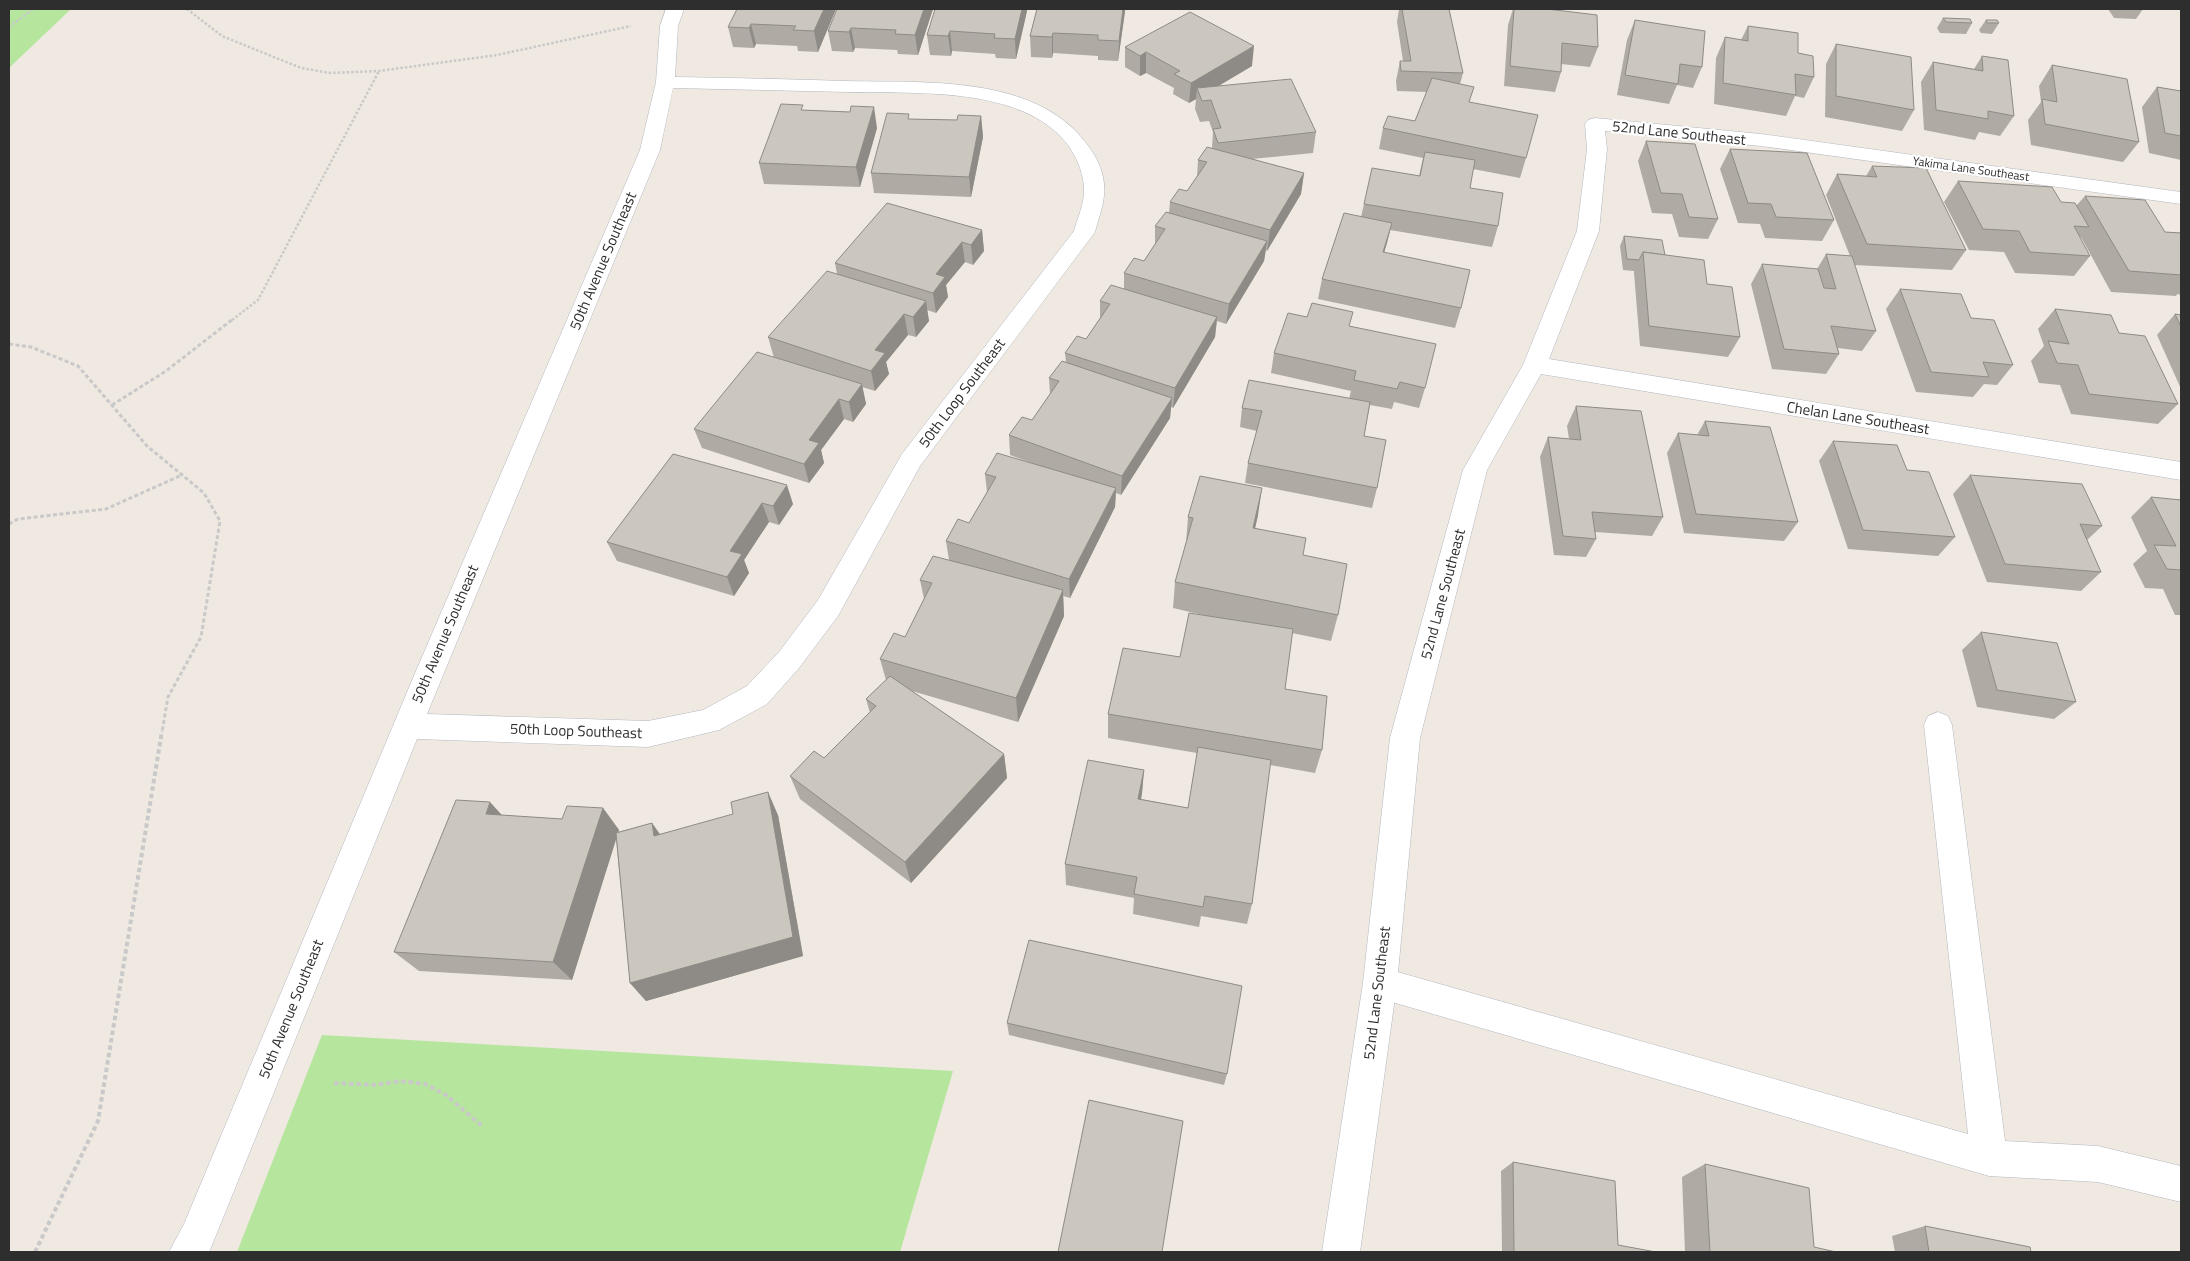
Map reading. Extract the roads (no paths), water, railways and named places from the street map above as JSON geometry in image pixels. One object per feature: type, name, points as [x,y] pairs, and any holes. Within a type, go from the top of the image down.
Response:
[{"type":"street","name":"50th Avenue Southeast","points":[[188,1252],[198,1237],[407,726],[650,150],[664,82],[669,26],[675,9]]},
{"type":"street","name":"50th Loop Southeast","points":[[407,726],[648,734],[709,721],[758,694],[789,660],[828,608],[865,538],[911,460],[1084,232],[1094,196],[1092,167],[1074,138],[1053,118],[1031,106],[989,95],[946,89],[664,82]]},
{"type":"street","name":"52nd Lane Southeast","points":[[1341,1252],[1380,983],[1405,738],[1475,470],[1535,365],[1588,231],[1597,149],[1595,124],[1761,140]]},
{"type":"street","name":"Yakima Lane Southeast","points":[[1761,140],[2181,198]]},
{"type":"street","name":"Chelan Lane Southeast","points":[[1535,365],[2181,471]]},
{"type":"street","points":[[1938,725],[1989,1158]]},
{"type":"street","points":[[1380,983],[1989,1158],[2098,1164],[2181,1184]]}]
